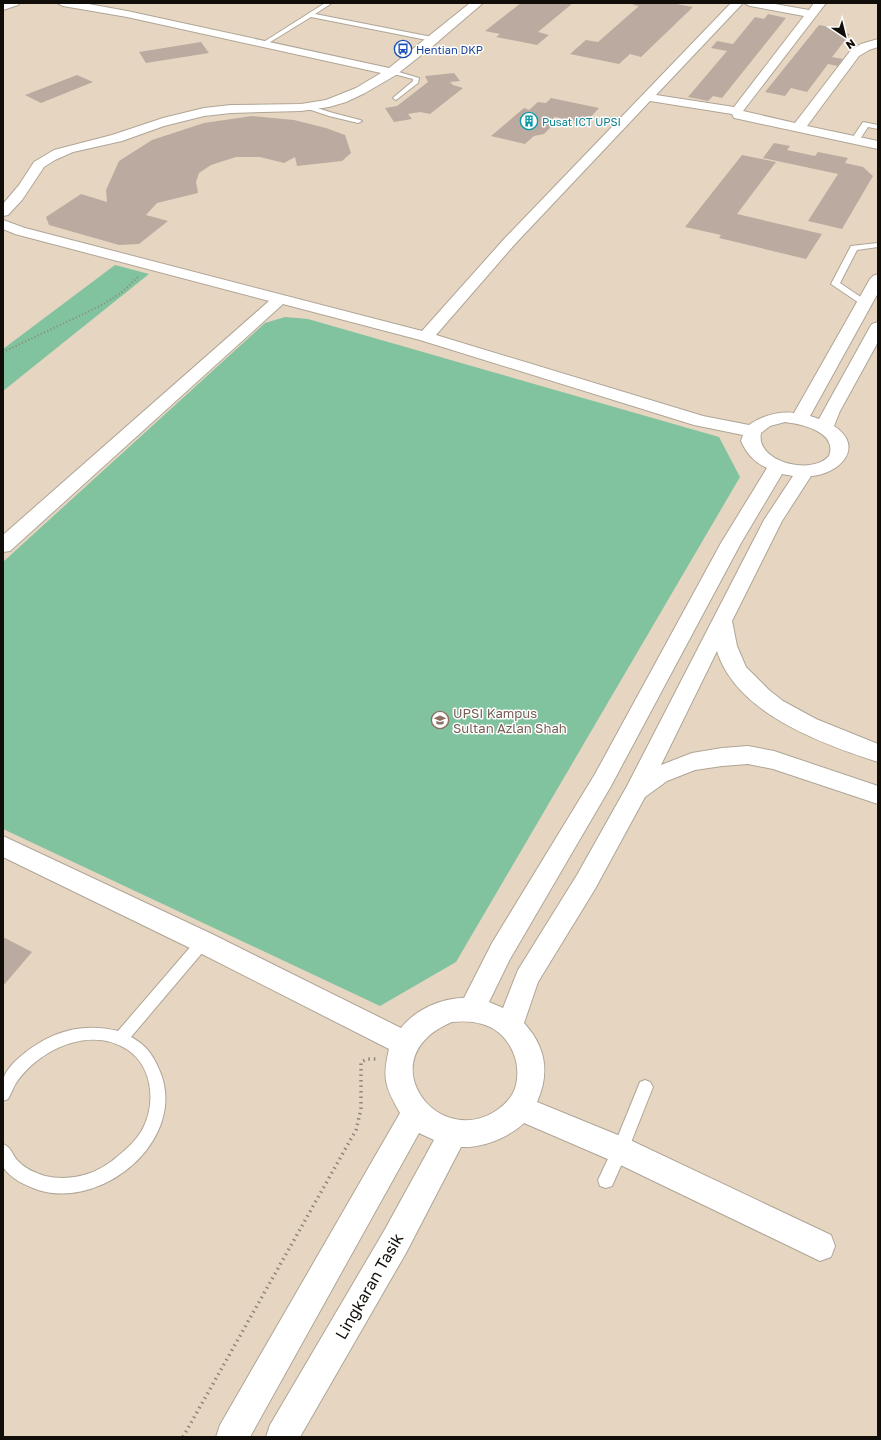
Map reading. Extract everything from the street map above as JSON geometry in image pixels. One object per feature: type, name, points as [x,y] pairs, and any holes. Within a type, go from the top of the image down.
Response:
[{"type":"street","points":[[3,6],[14,3]]},
{"type":"street","points":[[63,3],[97,8],[265,43],[392,72]]},
{"type":"street","points":[[3,212],[26,186],[35,169],[42,162],[66,151],[126,136],[159,123],[192,114],[222,109],[304,106],[324,104],[341,100],[369,87],[392,72],[477,3]]},
{"type":"street","points":[[426,337],[510,241],[737,3]]},
{"type":"street","points":[[750,3],[811,14]]},
{"type":"street","points":[[737,111],[820,3]]},
{"type":"street","points":[[799,127],[855,53],[865,47],[878,43]]},
{"type":"street","points":[[647,97],[737,111],[739,115],[878,145]]},
{"type":"street","points":[[3,224],[20,232],[149,264],[279,300],[426,337],[700,421],[752,431]]},
{"type":"street","points":[[800,418],[807,403],[878,279]]},
{"type":"street","points":[[3,546],[279,300]]},
{"type":"street","points":[[825,427],[831,411],[878,327]]},
{"type":"street","points":[[786,417],[800,418],[825,427],[839,441],[841,448],[840,456],[834,462],[827,467],[805,472],[796,472],[765,462],[756,454],[751,446],[750,438],[752,431],[760,424],[771,419],[786,417]]},
{"type":"street","points":[[472,1010],[501,951],[603,780],[731,543],[777,467]]},
{"type":"street","points":[[510,1026],[527,978],[586,882],[636,791],[773,520],[805,472]]},
{"type":"street","points":[[722,622],[728,651],[736,670],[758,694],[784,714],[830,735],[878,753]]},
{"type":"street","points":[[636,791],[659,775],[692,762],[722,757],[748,755],[774,760],[878,795]]},
{"type":"street","points":[[3,846],[203,942],[402,1052]]},
{"type":"street","points":[[452,1010],[472,1010],[493,1015],[510,1026],[524,1044],[531,1065],[529,1087],[520,1108],[506,1121],[490,1129],[472,1134],[453,1133],[439,1129],[426,1122],[415,1113],[404,1097],[399,1080],[402,1052],[417,1028],[433,1017],[452,1010]]},
{"type":"street","points":[[520,1108],[620,1150],[820,1246]]},
{"type":"street","points":[[232,1437],[415,1113]]},
{"type":"street","name":"Lingkaran Tasik","points":[[282,1437],[395,1242],[453,1133]]},
{"type":"lane","points":[[265,43],[329,3]]},
{"type":"lane","points":[[309,15],[432,39]]},
{"type":"lane","points":[[392,72],[416,78],[416,82],[396,98]]},
{"type":"lane","points":[[304,106],[331,115],[358,121]]},
{"type":"lane","points":[[855,140],[866,124],[878,127]]},
{"type":"lane","points":[[865,304],[835,284],[854,248],[878,245]]},
{"type":"lane","points":[[122,1038],[203,942]]},
{"type":"lane","points":[[3,1094],[11,1078],[29,1058],[50,1044],[74,1035],[99,1033],[122,1038],[140,1050],[154,1068],[160,1090],[157,1114],[146,1138],[129,1159],[105,1175],[79,1185],[53,1186],[30,1179],[7,1167],[3,1152]]},
{"type":"lane","points":[[606,1180],[620,1150],[645,1086]]},
{"type":"path","points":[[3,352],[14,345],[55,329],[101,305],[136,279],[149,264]]},
{"type":"path","points":[[183,1437],[356,1130],[361,1109],[361,1062],[367,1058],[402,1052]]},
{"type":"shaded area","name":"UPSI Kampus Sultan Azlan Shah","points":[[3,3],[878,3],[878,1437],[3,1437]]},
{"type":"green space","points":[[115,265],[149,274],[3,391],[3,349]]},
{"type":"green space","points":[[285,317],[308,319],[719,437],[740,477],[456,962],[380,1006],[3,829],[3,562],[265,323]]},
{"type":"building","points":[[521,3],[573,3],[538,32],[549,35],[537,45],[496,37],[500,34],[485,31]]},
{"type":"building","points":[[635,3],[671,3],[693,7],[641,57],[630,54],[619,64],[570,54],[586,40],[598,42],[639,6],[633,5]]},
{"type":"building","points":[[768,14],[786,18],[722,98],[713,96],[708,101],[688,97],[727,51],[711,48],[717,41],[733,44],[755,17],[764,19]]},
{"type":"building","points":[[819,25],[841,29],[838,32],[850,34],[832,57],[843,59],[838,66],[828,64],[807,92],[791,88],[785,96],[765,92]]},
{"type":"building","points":[[201,42],[209,53],[146,63],[139,52]]},
{"type":"building","points":[[454,73],[460,81],[450,82],[453,85],[463,88],[430,114],[420,112],[408,114],[412,119],[394,122],[385,108],[397,106],[428,82],[425,76]]},
{"type":"building","points":[[77,75],[93,82],[41,103],[25,95]]},
{"type":"building","name":"Pusat ICT UPSI","points":[[551,98],[599,108],[586,122],[555,117],[549,122],[551,127],[544,134],[534,136],[525,144],[491,136],[524,108],[529,110],[538,102],[546,103]]},
{"type":"building","points":[[252,116],[294,120],[326,128],[345,135],[351,153],[342,161],[297,166],[295,157],[284,163],[260,157],[236,157],[211,165],[199,173],[196,182],[198,193],[157,203],[146,215],[168,221],[139,244],[119,245],[49,225],[46,217],[81,194],[107,202],[106,190],[119,161],[152,140],[204,123]]},
{"type":"building","points":[[774,143],[790,146],[787,150],[815,156],[818,152],[848,158],[845,163],[863,167],[873,176],[842,229],[808,221],[838,174],[763,158]]},
{"type":"building","points":[[742,155],[776,162],[737,214],[822,234],[806,259],[719,238],[721,235],[685,227]]},
{"type":"building","points":[[3,937],[32,952],[3,986]]},
{"type":"place","name":"Hentian DKP","points":[[403,49]]},
{"type":"place","name":"Pusat ICT UPSI","points":[[529,121]]},
{"type":"place","name":"UPSI Kampus Sultan Azlan Shah","points":[[440,720]]}]
